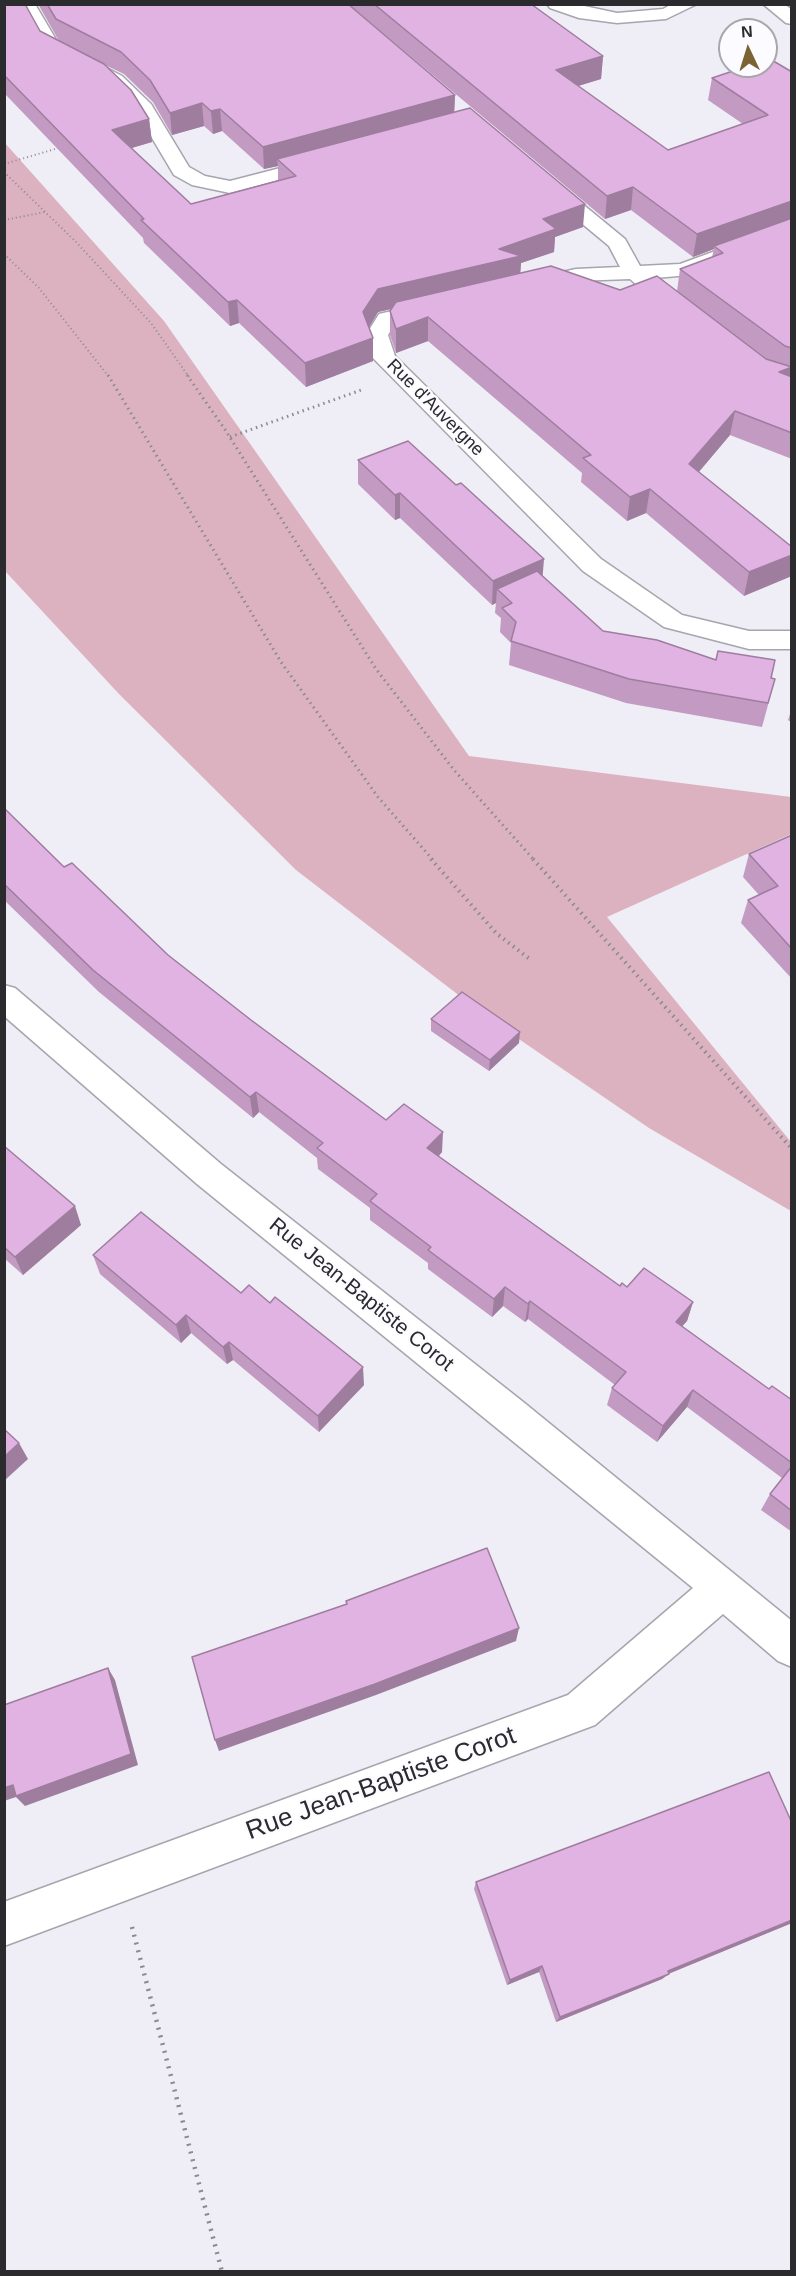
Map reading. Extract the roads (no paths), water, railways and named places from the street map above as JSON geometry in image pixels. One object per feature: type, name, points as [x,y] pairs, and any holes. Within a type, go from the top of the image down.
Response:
[{"type":"street","points":[[26,4],[51,47],[115,80],[144,108],[181,171],[199,181],[230,187],[340,159]]},
{"type":"street","points":[[556,4],[585,14],[617,18],[666,14],[688,4]]},
{"type":"street","points":[[772,4],[792,19]]},
{"type":"street","points":[[536,175],[618,243],[632,270],[668,299]]},
{"type":"street","points":[[509,291],[576,275],[632,270],[682,270],[725,256],[792,229]]},
{"type":"street","name":"Rue d'Auvergne","points":[[454,303],[387,319],[377,335],[384,358],[592,565],[673,621],[748,640],[792,640]]},
{"type":"street","name":"Rue Jean-Baptiste Corot","points":[[4,997],[209,1174],[723,1588],[792,1647]]},
{"type":"street","name":"Rue Jean-Baptiste Corot","points":[[4,1924],[581,1711],[723,1588]]}]
